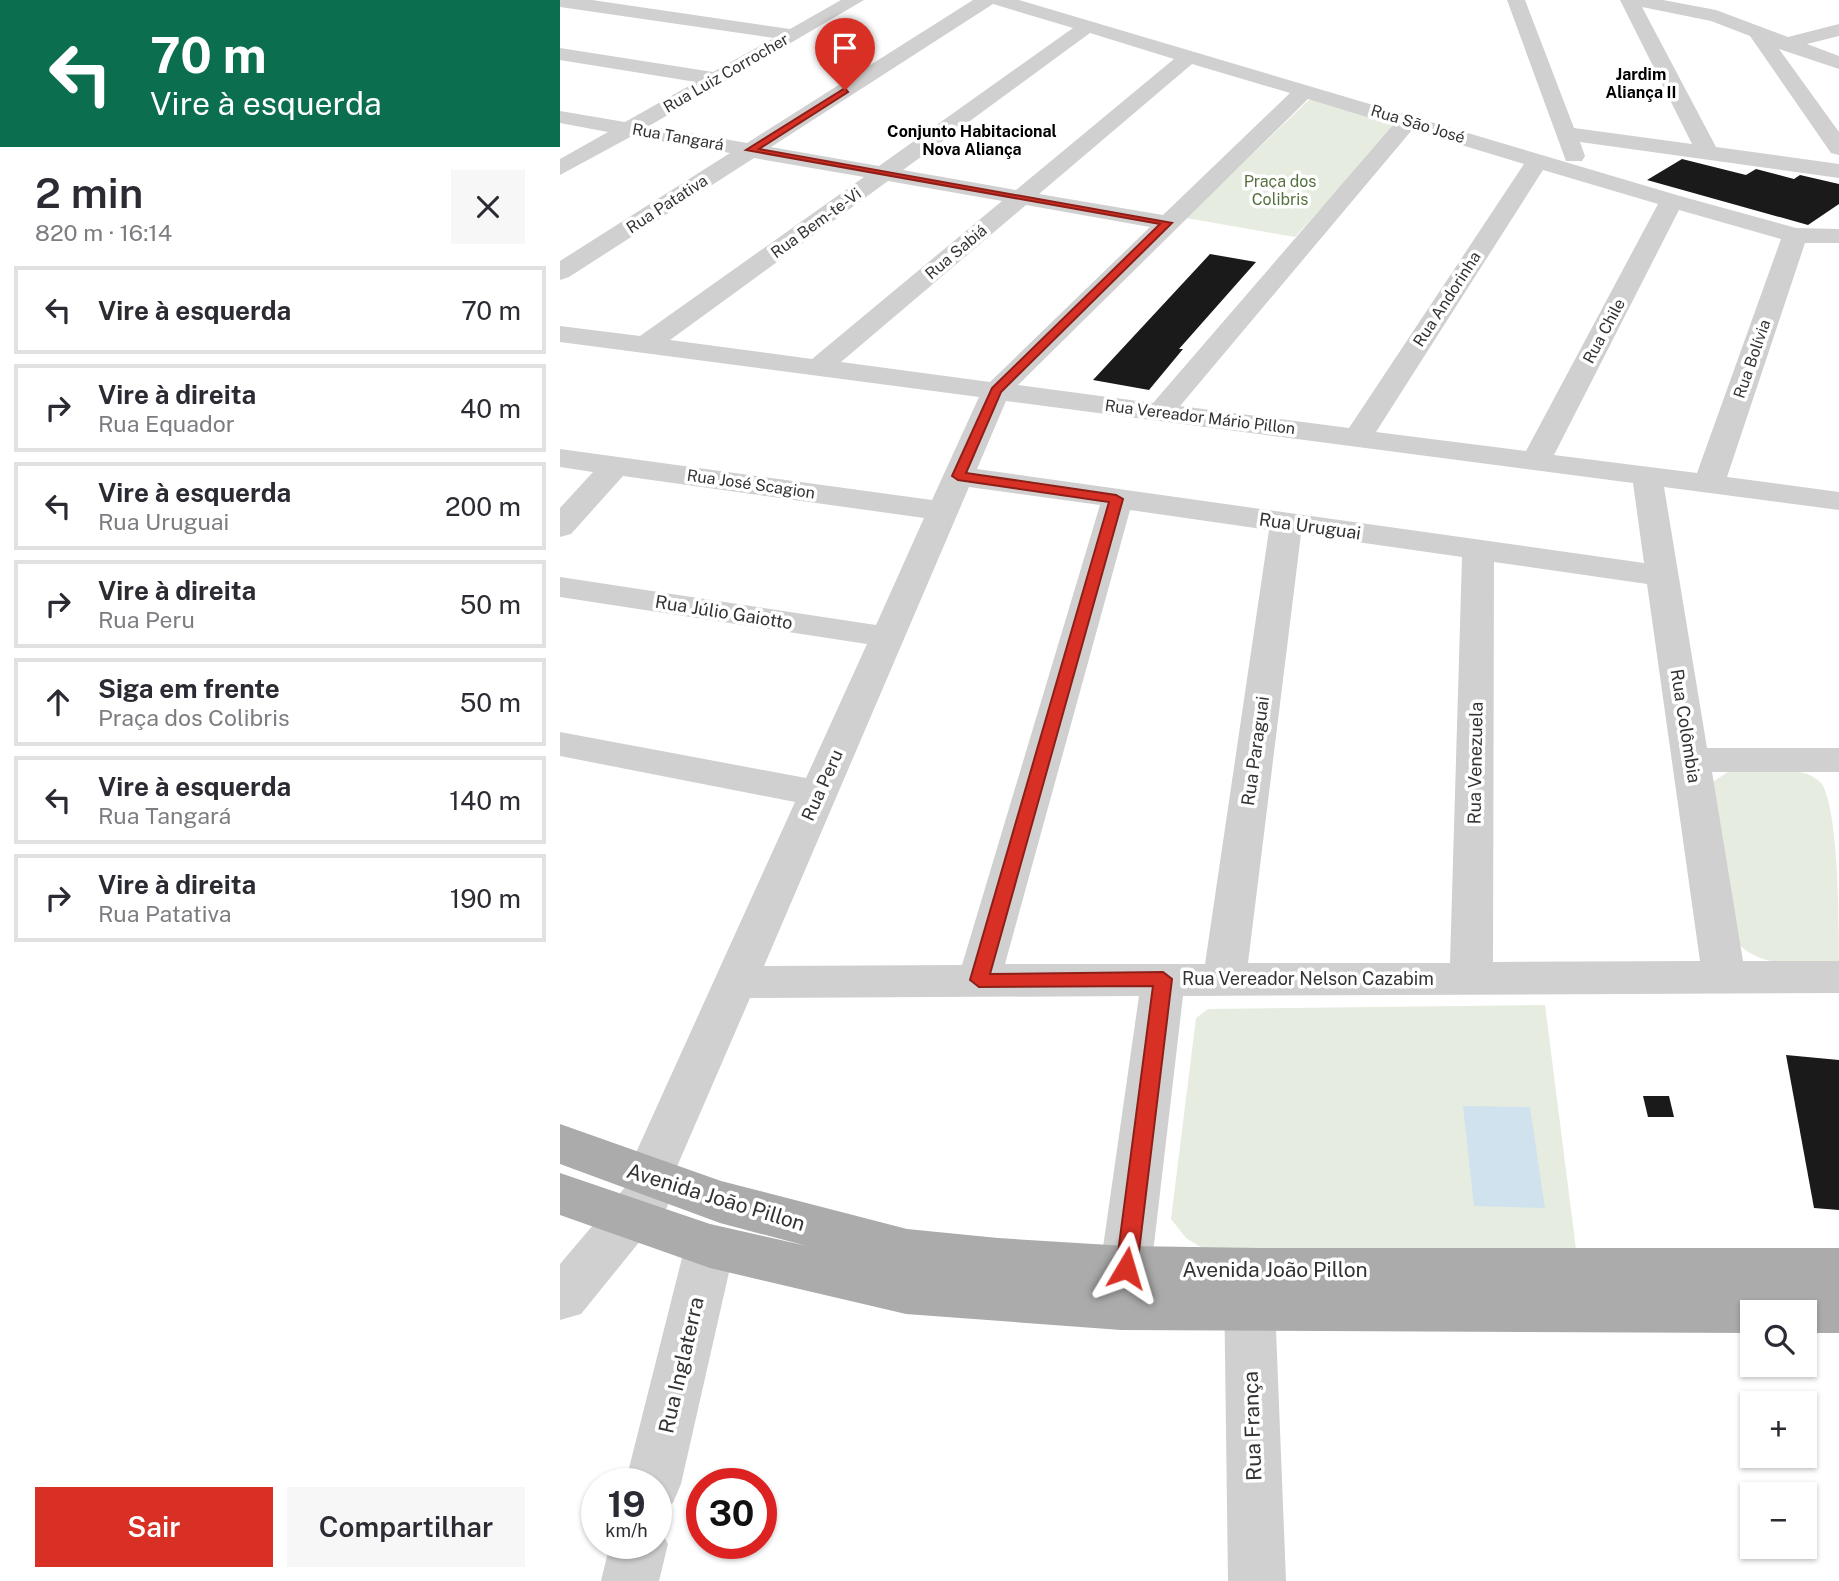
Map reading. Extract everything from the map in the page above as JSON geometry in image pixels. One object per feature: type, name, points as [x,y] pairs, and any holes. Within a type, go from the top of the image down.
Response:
[{"type":"main road","name":"Avenida João Pillon","points":[[560,1144],[649,1195],[710,1246],[905,1291],[1123,1287],[1249,1289],[1839,1310]]},
{"type":"main road","name":"Avenida João Pillon","points":[[560,1194],[649,1195],[720,1202],[907,1251],[1123,1287]]},
{"type":"main road","name":"Avenida João Pillon","points":[[1249,1289],[1839,1270]]},
{"type":"street","name":"Rua Luiz Corrocher","points":[[560,168],[855,0]]},
{"type":"street","name":"Rua Patativa","points":[[560,272],[986,0]]},
{"type":"street","name":"Rua São José","points":[[999,0],[1672,201],[1796,235],[1839,236]]},
{"type":"street","points":[[1516,0],[1581,174]]},
{"type":"street","points":[[1629,0],[1708,153]]},
{"type":"street","points":[[1635,0],[1700,12],[1761,37],[1839,63]]},
{"type":"street","points":[[1700,12],[1727,0]]},
{"type":"street","points":[[1735,0],[1839,148]]},
{"type":"street","points":[[560,1],[793,35]]},
{"type":"street","name":"Rua Bem-te-Vi","points":[[646,345],[1088,26]]},
{"type":"street","points":[[1788,44],[1839,30]]},
{"type":"street","points":[[560,54],[716,79]]},
{"type":"street","name":"Rua Sabiá","points":[[818,367],[1189,56]]},
{"type":"street","points":[[996,391],[1304,90]]},
{"type":"street","name":"Rua Tangará","points":[[560,117],[1167,223]]},
{"type":"street","points":[[1160,412],[1408,121]]},
{"type":"street","points":[[1566,133],[1839,171]]},
{"type":"street","name":"Rua Andorinha","points":[[1357,438],[1537,161]]},
{"type":"street","name":"Rua Chile","points":[[1536,461],[1672,201]]},
{"type":"street","name":"Rua Bolívia","points":[[1709,484],[1796,235]]},
{"type":"street","name":"Rua Vereador Mário Pillon","points":[[560,334],[1839,501]]},
{"type":"street","name":"Rua Peru","points":[[563,1298],[649,1195],[734,982],[996,391]]},
{"type":"street","name":"Rua José Scagion","points":[[560,457],[943,511]]},
{"type":"street","points":[[560,527],[616,465]]},
{"type":"street","name":"Rua Uruguai","points":[[958,476],[1663,576]]},
{"type":"street","name":"Rua Colômbia","points":[[1647,476],[1724,977]]},
{"type":"street","points":[[979,980],[1116,499]]},
{"type":"street","name":"Rua Paraguai","points":[[1224,979],[1286,523]]},
{"type":"street","name":"Rua Venezuela","points":[[1471,977],[1478,550]]},
{"type":"street","name":"Rua Júlio Gaiotto","points":[[560,587],[887,637]]},
{"type":"street","points":[[560,744],[818,793]]},
{"type":"street","points":[[1691,760],[1837,769]]},
{"type":"street","name":"Rua Vereador Nelson Cazabim","points":[[734,982],[1839,977]]},
{"type":"street","points":[[1123,1287],[1163,979]]},
{"type":"street","name":"Rua Inglaterra","points":[[657,1468],[710,1246]]},
{"type":"street","name":"Rua França","points":[[1249,1289],[1257,1581]]},
{"type":"street","points":[[630,1581],[635,1559]]},
{"type":"green space","name":"Praça dos Colibris","points":[[1311,98],[1398,124],[1295,237],[1186,218]]},
{"type":"green space","points":[[1782,770],[1813,777],[1822,784],[1828,798],[1837,869],[1839,963],[1798,964],[1773,961],[1760,958],[1738,944],[1711,783],[1728,772]]},
{"type":"green space","points":[[1545,1005],[1576,1249],[1202,1248],[1186,1238],[1171,1219],[1196,1018],[1208,1009]]},
{"type":"water","points":[[1463,1106],[1530,1107],[1545,1208],[1474,1206]]},
{"type":"building","points":[[1682,159],[1746,175],[1756,169],[1794,179],[1800,175],[1839,184],[1839,204],[1808,225],[1647,180]]},
{"type":"building","points":[[1210,254],[1256,262],[1179,349],[1183,349],[1149,390],[1093,380]]},
{"type":"building","points":[[1786,1055],[1839,1060],[1839,1210],[1814,1208]]},
{"type":"building","points":[[1643,1096],[1669,1096],[1674,1117],[1648,1117]]},
{"type":"district","name":"Jardim Aliança II","points":[[1641,83]]},
{"type":"district","name":"Conjunto Habitacional Nova Aliança","points":[[972,140]]},
{"type":"route","points":[[845,90],[751,150],[1167,223],[996,391],[958,476],[1116,499],[979,980],[1163,979],[1126,1268]]}]
